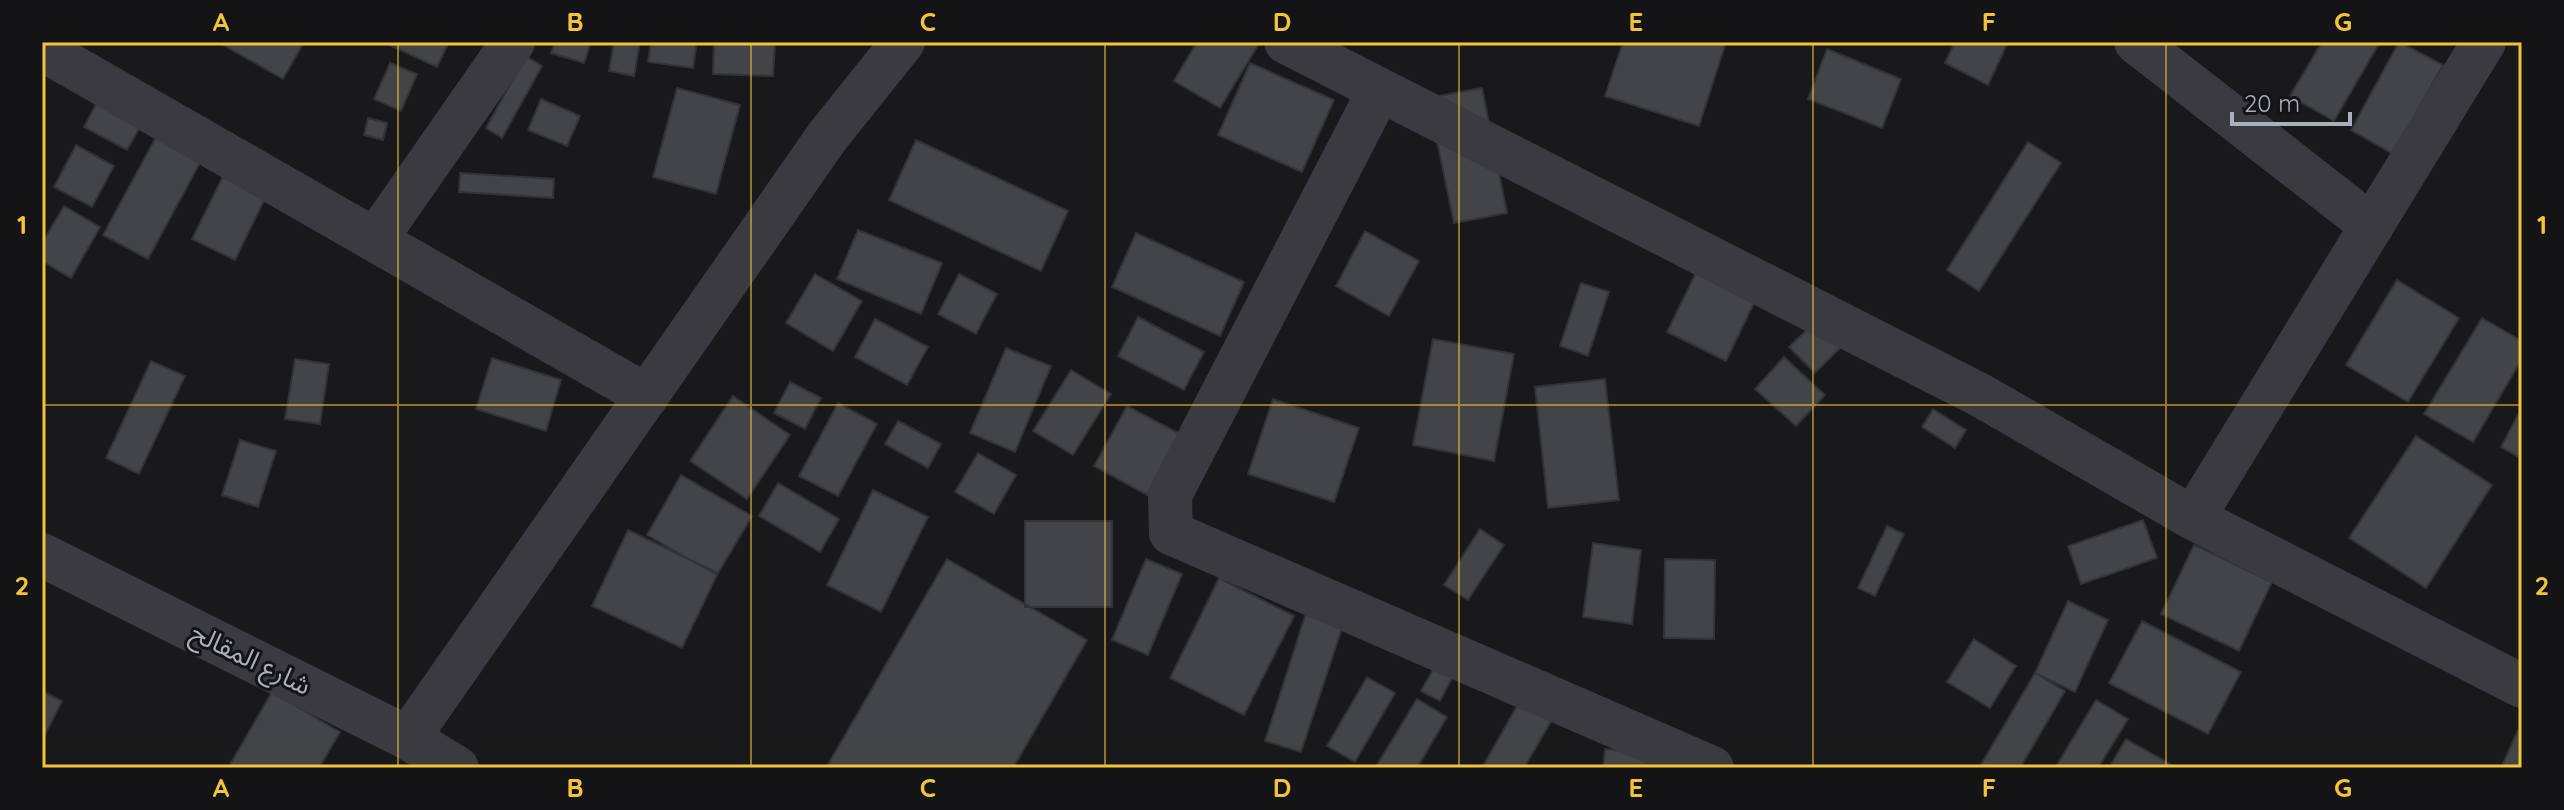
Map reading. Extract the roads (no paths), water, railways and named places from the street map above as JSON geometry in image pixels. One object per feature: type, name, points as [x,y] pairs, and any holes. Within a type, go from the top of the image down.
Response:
[{"type":"street","points":[[375,240],[513,42]]},
{"type":"street","points":[[408,738],[827,137],[903,42]]},
{"type":"street","points":[[1286,42],[1980,395],[2193,518],[2522,686]]},
{"type":"street","points":[[2136,42],[2372,226]]},
{"type":"street","points":[[2193,518],[2484,42]]},
{"type":"street","points":[[42,49],[647,396]]},
{"type":"street","points":[[1379,91],[1170,495],[1171,533],[1712,768]]},
{"type":"street","name":"شارع المقالح","points":[[42,555],[408,738],[457,768]]}]
